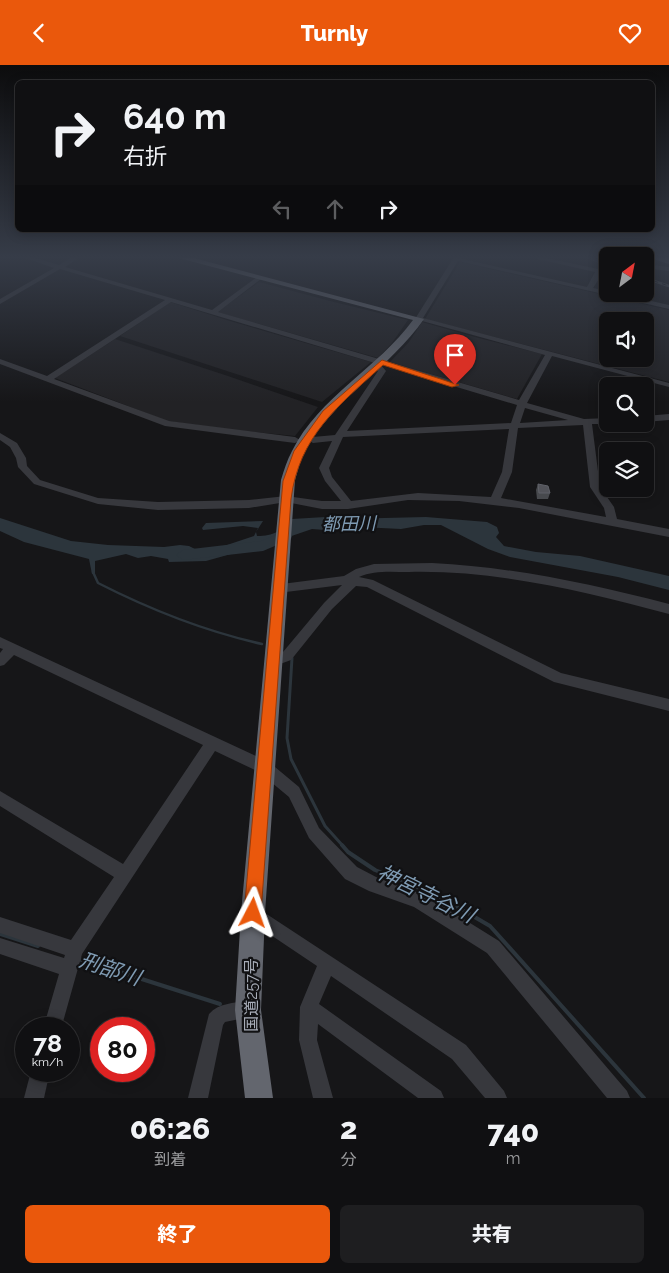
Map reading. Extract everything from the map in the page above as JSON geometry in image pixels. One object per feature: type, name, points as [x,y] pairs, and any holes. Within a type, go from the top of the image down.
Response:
[{"type":"highway","points":[[365,305],[419,319]]},
{"type":"highway","name":"国道257号","points":[[259,1098],[248,1010],[253,913],[272,661],[286,500],[291,473],[298,451],[326,412],[403,341],[419,319]]},
{"type":"street","points":[[48,379],[162,305]]},
{"type":"street","points":[[187,305],[380,364],[585,422]]},
{"type":"street","points":[[212,313],[222,305]]},
{"type":"street","points":[[428,305],[419,319],[669,385]]},
{"type":"street","points":[[494,501],[504,486],[509,471],[514,425],[521,404],[550,353]]},
{"type":"street","points":[[0,361],[168,424],[295,439]]},
{"type":"street","points":[[348,505],[345,497],[325,474],[324,464],[339,436],[382,371],[380,364]]},
{"type":"street","points":[[654,418],[669,417]]},
{"type":"street","points":[[313,440],[339,436],[599,421]]},
{"type":"street","points":[[585,422],[595,487],[609,507],[612,521]]},
{"type":"street","points":[[0,436],[14,445],[21,458],[22,467],[37,482],[98,501],[122,505],[249,504],[286,500],[322,505],[348,505],[425,496],[494,501],[612,521],[669,533]]},
{"type":"street","points":[[272,661],[287,655],[351,580],[360,572],[373,569],[423,566],[459,568],[546,580],[669,609]]},
{"type":"street","points":[[279,581],[351,580],[369,583],[559,678],[669,705]]},
{"type":"street","points":[[0,642],[264,767],[294,792],[314,833],[351,873],[375,885],[419,901],[493,947],[620,1098]]},
{"type":"street","points":[[0,661],[13,648]]},
{"type":"street","points":[[55,1017],[72,958],[124,874],[213,742]]},
{"type":"street","points":[[0,798],[124,874]]},
{"type":"street","points":[[253,913],[459,1051],[497,1098]]},
{"type":"street","points":[[0,925],[72,958]]},
{"type":"street","points":[[0,946],[72,958]]},
{"type":"street","points":[[323,1098],[308,1040],[309,1007],[328,963]]},
{"type":"street","points":[[309,1007],[434,1098]]},
{"type":"street","points":[[198,1098],[215,1020],[221,1013],[248,1010]]},
{"type":"street","points":[[34,1098],[38,1082]]},
{"type":"shaded area","points":[[165,305],[180,305],[371,362],[322,402],[120,336]]},
{"type":"shaded area","points":[[227,305],[347,305],[408,320],[392,343],[378,358],[217,312]]},
{"type":"shaded area","points":[[433,305],[648,305],[669,310],[669,382],[611,367],[654,367],[654,312],[599,312],[599,364],[425,319]]},
{"type":"shaded area","points":[[422,322],[542,354],[517,399],[390,362],[409,342]]},
{"type":"shaded area","points":[[115,339],[318,407],[295,436],[234,430],[167,421],[55,378]]},
{"type":"water","points":[[342,516],[342,519],[426,517],[487,522],[497,527],[499,533],[496,537],[504,546],[536,552],[580,556],[669,576],[669,590],[618,577],[510,557],[488,549],[441,525],[424,525],[401,529],[361,527],[338,531],[312,529],[206,561],[169,562],[168,559],[151,556],[138,558],[126,554],[95,561],[95,574],[92,574],[89,559],[24,542],[0,531],[0,518],[71,541],[108,545],[164,547],[180,545],[189,546],[203,553],[254,536],[256,532],[257,536],[263,536],[277,532],[292,519]]},
{"type":"water","points":[[263,521],[256,532],[258,528],[243,526],[203,530],[202,528],[206,523]]},
{"type":"building","points":[[538,484],[548,486],[550,493],[539,493]]},
{"type":"waterway","name":"都田川","points":[[183,555],[263,546],[286,536]]},
{"type":"waterway","name":"神宮寺谷川","points":[[93,572],[98,583],[158,611],[219,633],[262,644]]},
{"type":"waterway","name":"神宮寺谷川","points":[[292,658],[287,738],[291,759],[325,826],[343,846]]},
{"type":"waterway","name":"神宮寺谷川","points":[[342,845],[348,852],[375,870],[437,895],[490,926],[644,1098]]},
{"type":"waterway","name":"刑部川","points":[[0,934],[38,946]]},
{"type":"waterway","name":"刑部川","points":[[79,959],[220,1004]]},
{"type":"route","points":[[253,913],[286,499],[288,481],[298,451],[326,412],[382,362],[455,385]]}]
